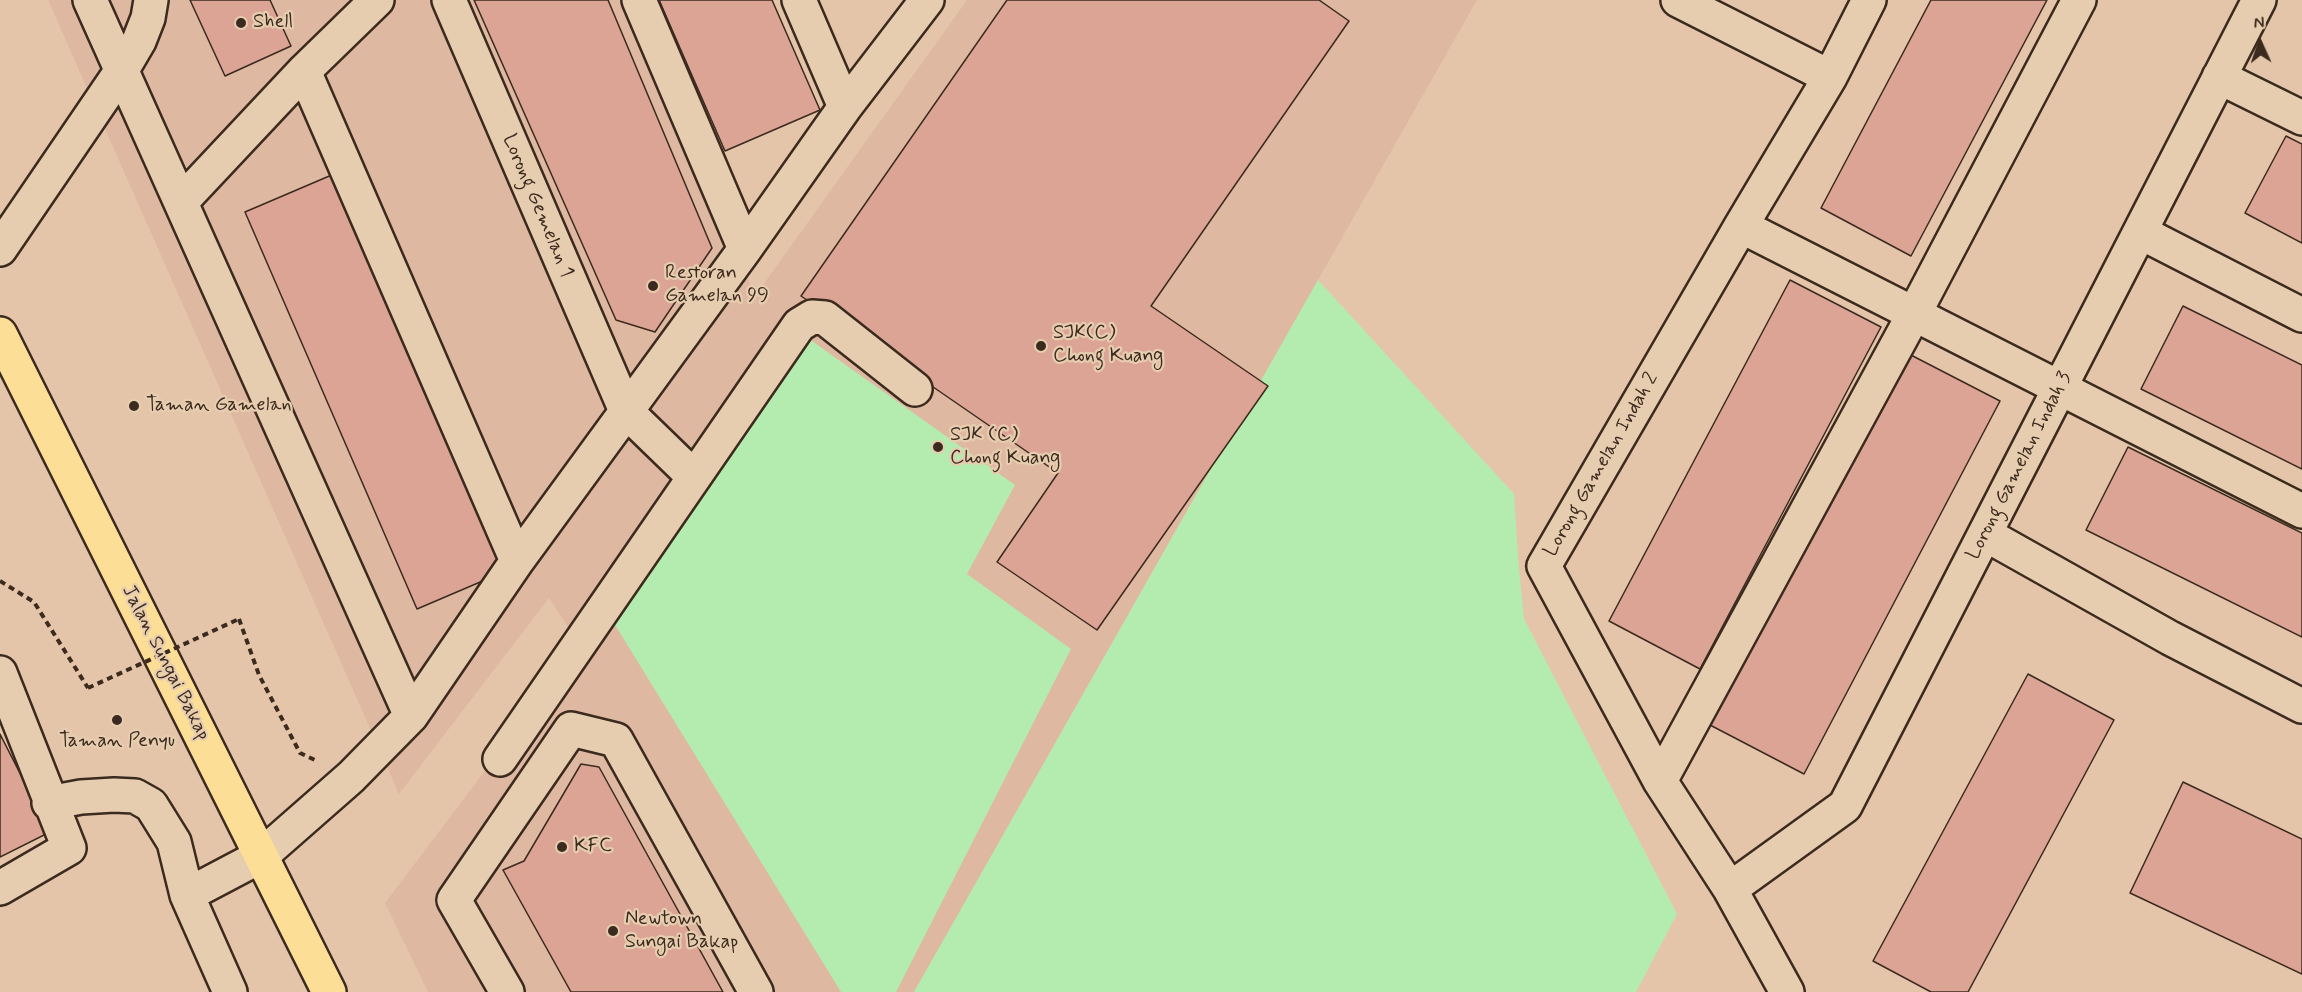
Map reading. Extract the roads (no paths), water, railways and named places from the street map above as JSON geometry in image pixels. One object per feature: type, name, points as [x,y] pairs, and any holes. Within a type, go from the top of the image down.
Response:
[{"type":"highway","name":"Jalan Sungai Bakap","points":[[0,334],[329,992]]},
{"type":"street","points":[[90,0],[411,716]]},
{"type":"street","points":[[0,249],[122,70],[139,41],[148,18],[151,0]]},
{"type":"street","points":[[181,202],[304,71],[377,0]]},
{"type":"street","name":"Lorong Gemelan 1","points":[[449,0],[626,411]]},
{"type":"street","points":[[639,0],[746,249]]},
{"type":"street","points":[[799,0],[845,107]]},
{"type":"street","points":[[187,895],[261,856],[351,777],[411,716],[517,561],[746,249],[845,107],[927,0]]},
{"type":"street","points":[[1678,0],[1830,77]]},
{"type":"street","name":"Lorong Gamelan Indah 2","points":[[1787,992],[1730,889],[1660,781],[1544,566],[1830,77],[1869,0]]},
{"type":"street","points":[[1660,781],[1914,314],[2079,0]]},
{"type":"street","name":"Lorong Gamelan Indah 3","points":[[1730,889],[1845,806],[2259,0]]},
{"type":"street","points":[[304,71],[517,561]]},
{"type":"street","points":[[2219,77],[2302,118]]},
{"type":"street","points":[[1741,226],[2302,511]]},
{"type":"street","points":[[2140,232],[2302,315]]},
{"type":"street","points":[[500,759],[800,325],[812,317],[825,318],[915,389]]},
{"type":"street","points":[[626,411],[694,477]]},
{"type":"street","points":[[1985,534],[2170,638],[2302,706]]},
{"type":"street","points":[[0,673],[69,848],[0,888]]},
{"type":"street","points":[[507,992],[454,900],[571,729],[616,740],[756,992]]},
{"type":"street","points":[[50,803],[81,797],[114,795],[135,796],[151,805],[174,842],[187,895],[230,992]]},
{"type":"place","name":"Shell","points":[[241,23]]},
{"type":"place","name":"Restoran Gamelan 99","points":[[653,286]]},
{"type":"place","name":"SJK(C) Chong Kuang","points":[[1041,346]]},
{"type":"place","name":"Taman Gamelan","points":[[134,406]]},
{"type":"place","name":"SJK (C) Chong Kuang","points":[[938,447]]},
{"type":"place","name":"Taman Penyu","points":[[117,720]]},
{"type":"place","name":"KFC","points":[[562,847]]},
{"type":"place","name":"Newtown Sungai Bakap","points":[[613,931]]}]
